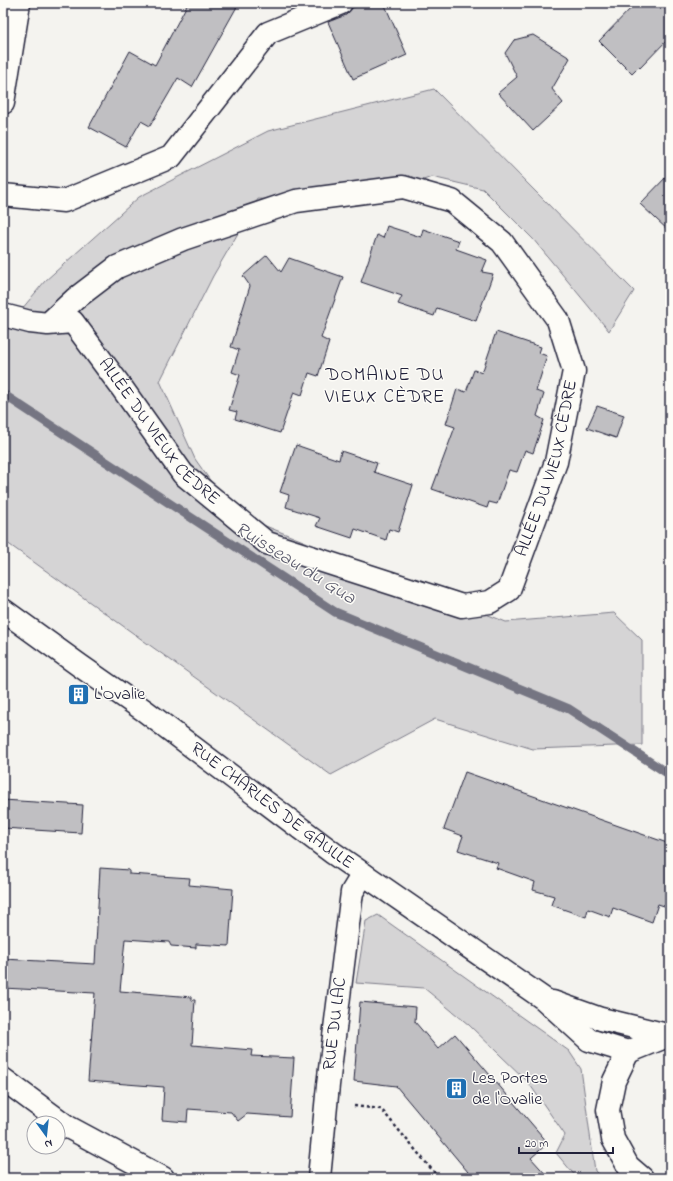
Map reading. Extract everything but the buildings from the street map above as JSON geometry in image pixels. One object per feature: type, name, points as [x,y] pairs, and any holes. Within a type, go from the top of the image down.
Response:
[{"type":"street","points":[[3,103],[19,3]]},
{"type":"street","points":[[3,195],[64,201],[171,157],[268,33],[341,3]]},
{"type":"street","name":"ALLÉE DU VIEUX CÈDRE","points":[[3,315],[30,322],[48,324],[73,322],[183,474],[267,543],[462,606],[490,602],[509,590],[556,462],[574,371],[558,320],[502,242],[452,202],[403,188],[296,201],[182,239],[117,268],[75,299],[48,324]]},
{"type":"street","name":"RUE CHARLES DE GAULLE","points":[[3,610],[145,711],[333,853],[544,999],[589,1040],[628,1052],[669,1035]]},
{"type":"street","name":"RUE DU LAC","points":[[319,1178],[326,1103],[352,892],[363,874]]},
{"type":"street","name":"RUE CHARLES DE GAULLE","points":[[544,999],[600,1018],[669,1035]]},
{"type":"street","points":[[628,1052],[614,1081],[608,1110],[613,1139],[628,1166],[642,1178]]},
{"type":"street","points":[[3,1079],[68,1127],[163,1178]]},
{"type":"path","points":[[326,1103],[381,1109],[439,1178]]},
{"type":"shaded area","points":[[434,89],[634,291],[609,331],[533,239],[483,189],[432,177],[403,187],[296,201],[258,199],[213,276],[160,381],[195,459],[233,513],[506,622],[614,613],[642,640],[642,745],[533,749],[435,719],[331,775],[3,540],[3,332],[45,281],[139,197],[268,131]]},
{"type":"shaded area","points":[[378,915],[569,1051],[581,1069],[595,1171],[602,1178],[577,1178],[556,1153],[565,1135],[528,1082],[469,1025],[424,988],[356,983],[366,921]]},
{"type":"waterway","name":"Ruisseau du Gua","points":[[3,394],[335,612],[569,709],[670,775]]},
{"type":"place","name":"L'Ovalie","points":[[78,695]]},
{"type":"place","name":"Les Portes de l'Ovalie","points":[[456,1089]]},
{"type":"district","name":"DOMAINE DU VIEUX CÈDRE","points":[[385,386]]}]
